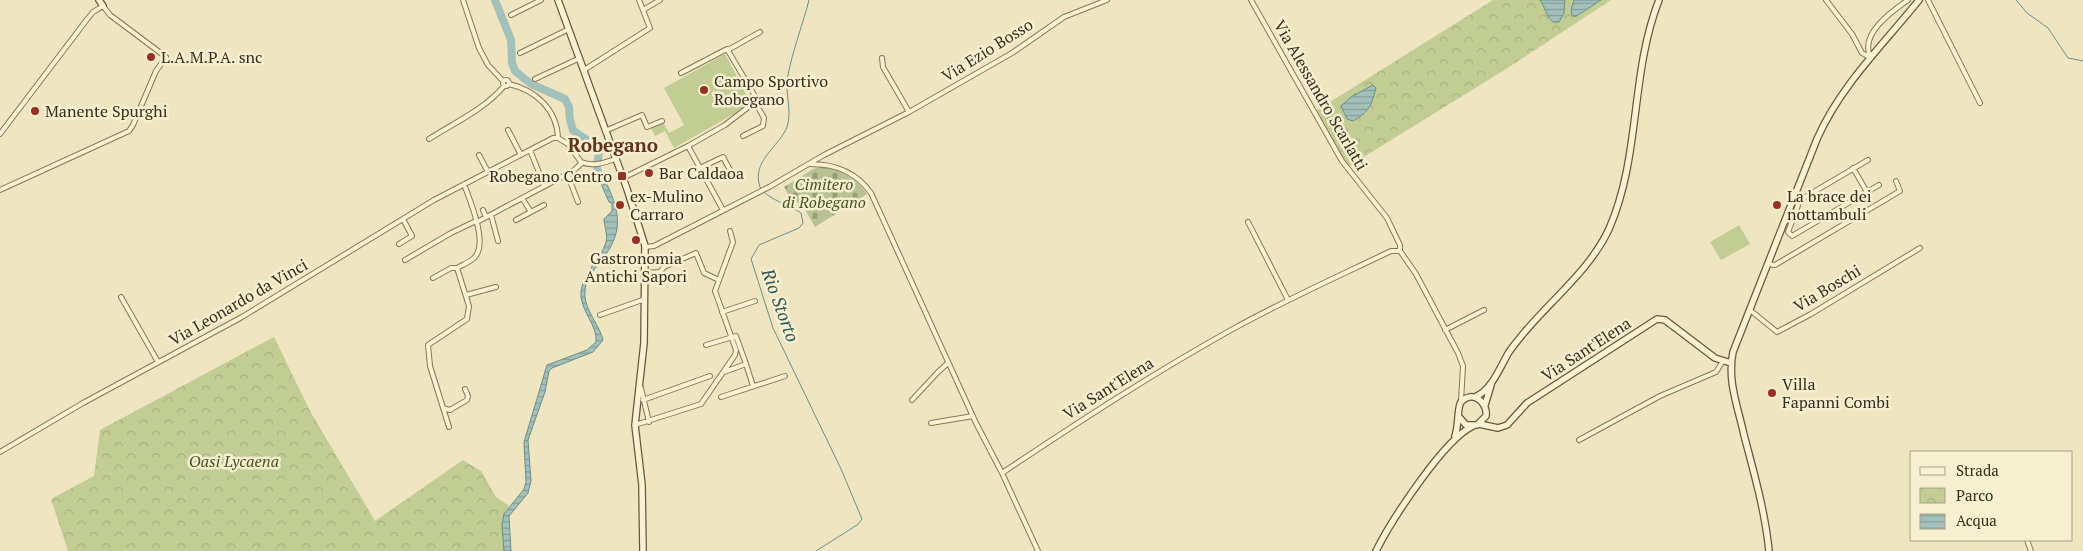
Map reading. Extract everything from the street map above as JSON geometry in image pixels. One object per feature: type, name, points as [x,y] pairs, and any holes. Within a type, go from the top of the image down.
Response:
[{"type":"main road","points":[[99,0],[102,6]]},
{"type":"main road","points":[[558,0],[623,178],[645,247],[644,343],[635,425],[642,485],[643,551]]},
{"type":"main road","points":[[1376,551],[1395,516],[1455,438],[1459,427],[1458,408],[1461,402],[1483,393],[1510,351],[1532,322],[1574,278],[1595,252],[1608,230],[1628,174],[1642,59],[1659,0]]},
{"type":"main road","points":[[1769,551],[1762,507],[1732,385],[1731,363],[1768,264],[1798,199],[1829,113],[1840,95],[1919,0]]},
{"type":"main road","name":"Via Sant'Elena","points":[[1493,428],[1507,425],[1527,404],[1657,319],[1665,320],[1715,358],[1723,361]]},
{"type":"main road","points":[[1723,361],[1731,363]]},
{"type":"main road","points":[[1492,381],[1485,405],[1488,422],[1493,428]]},
{"type":"main road","points":[[1473,397],[1485,405]]},
{"type":"main road","points":[[1455,438],[1476,425],[1486,416]]},
{"type":"main road","points":[[1459,417],[1464,424],[1493,428]]},
{"type":"street","points":[[462,0],[481,53],[488,65],[505,84],[524,90],[545,103],[557,130],[558,138],[568,144],[582,163],[594,165],[615,159]]},
{"type":"street","points":[[511,15],[541,0]]},
{"type":"street","points":[[584,70],[650,28],[639,0]]},
{"type":"street","points":[[643,10],[660,0]]},
{"type":"street","name":"Via Ezio Bosso","points":[[724,210],[770,187],[824,155],[909,112],[995,63],[1064,17],[1108,0]]},
{"type":"street","name":"Via Alessandro Scarlatti","points":[[1251,0],[1342,161],[1387,218],[1400,245],[1400,251],[1416,274],[1463,366],[1461,402]]},
{"type":"street","points":[[1826,0],[1852,34],[1862,53],[1871,58]]},
{"type":"street","points":[[1871,58],[1868,48],[1878,25],[1885,17],[1908,0]]},
{"type":"street","points":[[1928,0],[1980,103]]},
{"type":"street","points":[[0,134],[85,22],[93,12],[102,6],[110,15],[166,57],[156,71],[129,131],[1,187]]},
{"type":"street","points":[[520,54],[569,28]]},
{"type":"street","points":[[681,73],[760,32]]},
{"type":"street","points":[[728,50],[756,98],[764,118],[763,126],[743,136]]},
{"type":"street","points":[[536,79],[580,58]]},
{"type":"street","points":[[882,58],[883,67],[909,112]]},
{"type":"street","points":[[429,139],[484,104],[505,84]]},
{"type":"street","points":[[623,178],[688,146],[725,125],[756,102]]},
{"type":"street","points":[[605,130],[642,115],[647,126],[662,121]]},
{"type":"street","points":[[508,130],[521,155]]},
{"type":"street","name":"Via Leonardo da Vinci","points":[[0,452],[83,403],[242,317],[464,184],[530,150],[558,138]]},
{"type":"street","points":[[645,247],[654,246],[724,210],[688,146]]},
{"type":"street","points":[[530,150],[544,185]]},
{"type":"street","points":[[479,155],[488,172]]},
{"type":"street","points":[[700,168],[723,156],[730,170]]},
{"type":"street","points":[[1868,160],[1798,199],[1788,232],[1792,236],[1879,185]]},
{"type":"street","points":[[405,260],[451,233],[489,216],[577,168],[582,163]]},
{"type":"street","points":[[810,164],[822,164],[848,171],[864,183],[871,193],[948,363],[1038,551]]},
{"type":"street","points":[[1853,168],[1867,192]]},
{"type":"street","points":[[567,173],[578,202]]},
{"type":"street","points":[[1768,264],[1774,265],[1900,191],[1896,181]]},
{"type":"street","points":[[433,278],[451,268],[457,268],[474,258],[480,247],[477,222],[464,184]]},
{"type":"street","points":[[522,198],[531,212]]},
{"type":"street","points":[[516,220],[544,205]]},
{"type":"street","points":[[483,210],[489,216],[498,241]]},
{"type":"street","points":[[399,244],[412,236],[403,220]]},
{"type":"street","points":[[1248,222],[1288,300]]},
{"type":"street","points":[[635,425],[701,404],[735,355],[731,336],[715,291],[734,242],[730,231]]},
{"type":"street","name":"Via Boschi","points":[[1750,310],[1777,332],[1811,314],[1920,248]]},
{"type":"street","name":"Via Sant'Elena","points":[[1002,473],[1101,407],[1231,330],[1288,300],[1391,251],[1400,251]]},
{"type":"street","points":[[646,273],[660,272],[664,266],[696,253],[704,273],[719,280]]},
{"type":"street","points":[[449,427],[430,366],[428,345],[468,319],[469,306],[457,268]]},
{"type":"street","points":[[466,295],[496,287]]},
{"type":"street","points":[[121,297],[158,362]]},
{"type":"street","points":[[600,315],[645,299]]},
{"type":"street","points":[[722,312],[755,301]]},
{"type":"street","points":[[1445,330],[1484,310]]},
{"type":"street","points":[[706,345],[736,336],[753,386]]},
{"type":"street","points":[[1579,440],[1660,396],[1716,372],[1723,361]]},
{"type":"street","points":[[912,400],[948,363]]},
{"type":"street","points":[[722,373],[746,364]]},
{"type":"street","points":[[643,400],[710,376]]},
{"type":"street","points":[[721,397],[785,376]]},
{"type":"street","points":[[640,382],[649,422]]},
{"type":"street","points":[[1462,386],[1465,394],[1473,397]]},
{"type":"street","points":[[443,408],[450,410],[467,400],[468,396],[465,389]]},
{"type":"street","points":[[931,423],[973,416]]},
{"type":"green space","points":[[1493,0],[1611,0],[1506,69],[1346,168],[1314,112]]},
{"type":"green space","points":[[725,54],[748,97],[748,106],[674,148],[665,131],[655,136],[651,128],[663,122],[669,133],[684,125],[664,88]]},
{"type":"green space","name":"Cimitero di Robegano","points":[[820,167],[847,175],[858,183],[867,194],[815,227],[804,208],[789,196],[784,187],[813,169]]},
{"type":"green space","points":[[1739,225],[1750,244],[1721,260],[1710,242]]},
{"type":"green space","name":"Oasi Lycaena","points":[[274,337],[310,411],[375,521],[463,460],[481,471],[496,497],[509,506],[503,522],[504,551],[68,551],[51,499],[94,476],[100,430]]},
{"type":"water","points":[[1540,0],[1565,0],[1564,13],[1559,22],[1551,20]]},
{"type":"water","points":[[1574,0],[1601,0],[1575,17],[1572,15],[1571,10]]},
{"type":"water","points":[[1373,85],[1376,88],[1371,104],[1366,111],[1353,121],[1347,119],[1341,106],[1351,97]]},
{"type":"water","points":[[599,166],[614,201],[618,222],[612,244],[590,276],[585,290],[586,303],[603,340],[593,352],[552,368],[549,371],[545,392],[528,440],[531,481],[528,493],[509,516],[511,551],[504,551],[502,525],[504,514],[524,489],[526,482],[524,442],[547,365],[587,350],[596,342],[594,330],[583,305],[581,291],[585,277],[604,248],[607,236],[604,219],[612,211],[612,203],[609,202],[594,168]]},
{"type":"waterway","points":[[495,0],[511,40],[512,63],[515,71],[531,84],[565,99],[569,107],[573,130],[593,144],[598,151],[598,171]]},
{"type":"waterway","name":"Rio Storto","points":[[809,0],[787,81],[789,116],[787,127],[762,162],[758,178],[763,191],[801,213],[803,223],[799,228],[759,245],[751,259],[773,328],[841,469],[862,519],[857,525],[816,551]]},
{"type":"waterway","points":[[2016,0],[2027,13],[2048,28],[2068,58],[2083,61]]},
{"type":"place","name":"L.A.M.P.A. snc","points":[[151,57]]},
{"type":"place","name":"Campo Sportivo Robegano","points":[[704,90]]},
{"type":"place","name":"Manente Spurghi","points":[[35,111]]},
{"type":"place","name":"Bar Caldaoa","points":[[649,173]]},
{"type":"place","name":"Robegano Centro","points":[[622,176]]},
{"type":"place","name":"ex-Mulino Carraro","points":[[620,205]]},
{"type":"place","name":"La brace dei nottambuli","points":[[1777,205]]},
{"type":"place","name":"Gastronomia Antichi Sapori","points":[[636,240]]},
{"type":"place","name":"Villa Fapanni Combi","points":[[1772,393]]},
{"type":"district","name":"Robegano","points":[[613,144]]}]
